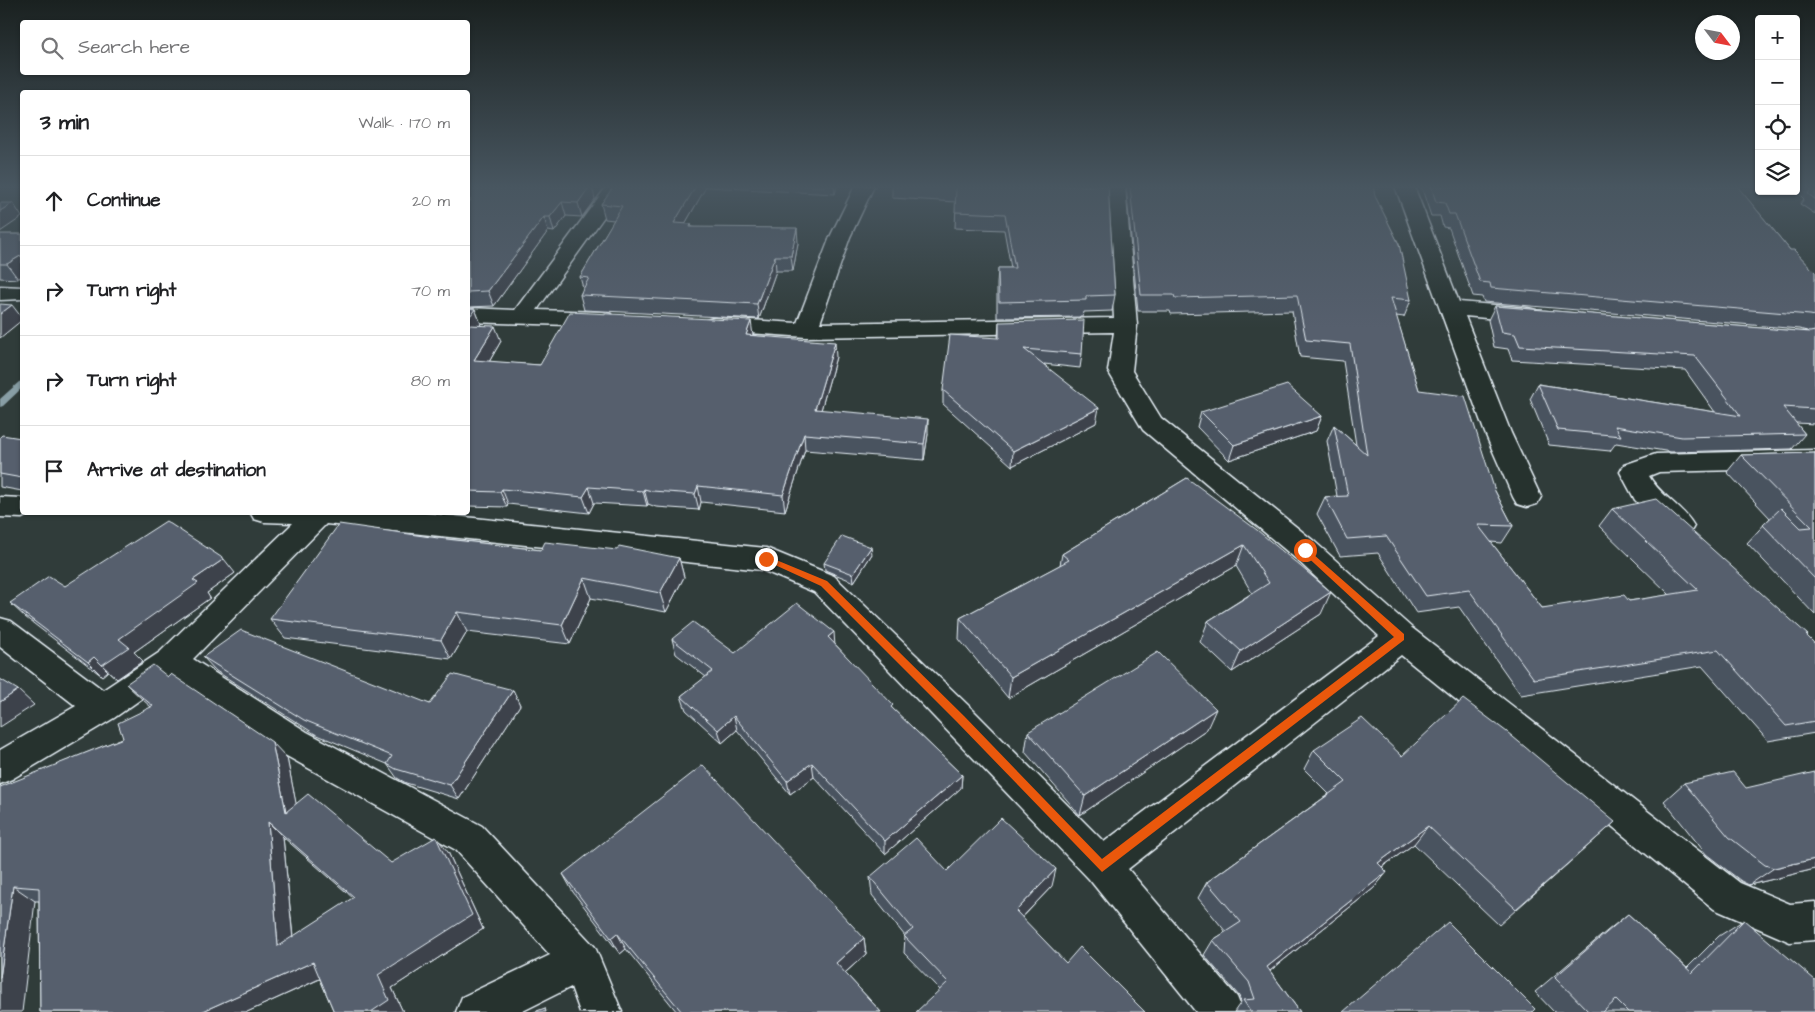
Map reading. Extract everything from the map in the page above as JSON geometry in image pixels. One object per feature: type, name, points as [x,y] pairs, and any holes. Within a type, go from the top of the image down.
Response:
[{"type":"street","points":[[522,315],[578,233]]},
{"type":"street","points":[[806,330],[842,233]]},
{"type":"street","points":[[1119,233],[1126,325],[1120,371],[1152,424],[1305,550],[1401,637],[1727,896],[1790,924],[1815,921]]},
{"type":"street","points":[[1423,233],[1498,433],[1527,497]]},
{"type":"street","points":[[0,293],[20,293]]},
{"type":"street","points":[[1452,308],[1551,317]]},
{"type":"street","points":[[470,315],[522,315],[626,320]]},
{"type":"street","points":[[692,324],[806,330],[1126,325]]},
{"type":"street","points":[[1702,546],[1645,493],[1633,472],[1656,463],[1815,459]]},
{"type":"street","points":[[0,507],[20,508]]},
{"type":"street","points":[[0,768],[102,708],[171,662],[319,515]]},
{"type":"street","points":[[340,515],[766,559],[824,584],[960,719],[1102,866],[1222,1012]]},
{"type":"street","points":[[0,630],[102,708]]},
{"type":"street","points":[[1102,866],[1401,637]]},
{"type":"street","points":[[171,662],[295,743],[468,838],[581,961],[601,1012]]},
{"type":"street","points":[[477,1012],[581,961]]},
{"type":"building","points":[[470,233],[532,233],[488,291],[470,292]]},
{"type":"building","points":[[606,233],[796,233],[791,256],[775,256],[757,304],[580,295],[589,278],[580,277]]},
{"type":"building","points":[[1009,233],[1111,233],[1115,295],[1086,296],[1086,300],[999,302],[998,268],[1015,268]]},
{"type":"building","points":[[1135,233],[1394,233],[1399,244],[1411,300],[1391,298],[1419,390],[1465,396],[1495,491],[1513,526],[1478,525],[1542,608],[1624,595],[1629,601],[1698,590],[1612,509],[1656,499],[1808,635],[1806,635],[1815,644],[1815,721],[1786,726],[1718,650],[1534,679],[1469,590],[1426,596],[1386,536],[1347,539],[1325,497],[1348,496],[1334,425],[1367,455],[1350,344],[1306,340],[1297,295],[1175,298],[1174,295],[1141,295]]},
{"type":"building","points":[[1462,233],[1776,233],[1790,250],[1794,250],[1815,272],[1815,316],[1491,288],[1490,283],[1480,282]]},
{"type":"building","points":[[0,234],[20,234],[20,256],[7,264],[0,264]]},
{"type":"building","points":[[0,304],[12,305],[0,314]]},
{"type":"building","points":[[1495,306],[1815,331],[1815,409],[1783,407],[1805,434],[1682,437],[1615,426],[1621,436],[1558,430],[1538,384],[1741,416],[1695,356],[1520,346],[1515,334],[1502,332]]},
{"type":"building","points":[[470,308],[475,309],[470,316]]},
{"type":"building","points":[[570,312],[751,321],[746,335],[835,342],[815,409],[928,419],[924,444],[804,434],[783,495],[698,486],[695,494],[644,489],[643,491],[589,487],[583,497],[502,489],[500,492],[470,491],[470,325],[495,326],[474,360],[540,365]]},
{"type":"building","points":[[1084,320],[1082,354],[1024,349],[1099,408],[1013,451],[943,390],[950,335],[999,338],[999,322]]},
{"type":"building","points":[[1287,385],[1322,416],[1234,445],[1201,412]]},
{"type":"building","points":[[2,435],[20,438],[20,478],[0,474],[0,437]]},
{"type":"building","points":[[1815,453],[1815,579],[1763,525],[1781,508],[1801,528],[1812,527],[1741,455]]},
{"type":"building","points":[[1187,478],[1257,530],[1331,592],[1241,651],[1208,621],[1269,583],[1244,545],[1011,677],[960,618],[1069,560],[1062,554]]},
{"type":"building","points":[[166,521],[224,559],[193,580],[198,583],[119,639],[129,647],[102,665],[94,657],[88,662],[10,603],[49,576],[65,586]]},
{"type":"building","points":[[339,524],[541,550],[545,542],[617,550],[619,546],[679,558],[660,593],[584,578],[562,625],[457,612],[441,640],[270,619]]},
{"type":"building","points":[[842,536],[871,547],[853,574],[824,563]]},
{"type":"building","points":[[797,603],[834,632],[828,637],[893,705],[891,707],[962,775],[885,841],[812,763],[787,781],[734,716],[718,730],[681,696],[713,671],[672,639],[693,622],[735,653]]},
{"type":"building","points":[[241,630],[430,704],[452,674],[513,690],[450,785],[396,769],[387,764],[392,756],[304,720],[203,657]]},
{"type":"building","points":[[1158,652],[1216,709],[1085,796],[1028,732]]},
{"type":"building","points":[[153,665],[168,677],[171,674],[272,742],[286,812],[308,794],[391,863],[436,837],[472,915],[378,975],[389,1000],[371,1012],[334,1012],[313,962],[201,1012],[40,1012],[39,888],[13,886],[0,978],[0,787],[123,738],[118,723],[153,706],[126,684]],"holes":[[[268,822],[354,897],[278,946]]]},
{"type":"building","points":[[0,679],[18,690],[0,702]]},
{"type":"building","points":[[1463,699],[1507,732],[1615,822],[1516,909],[1428,826],[1378,863],[1387,872],[1267,967],[1300,1012],[1251,1012],[1243,1000],[1255,999],[1249,982],[1213,940],[1241,922],[1207,882],[1346,782],[1314,750],[1362,718],[1402,756]]},
{"type":"building","points":[[703,765],[864,938],[836,963],[881,1012],[682,1012],[617,933],[611,938],[563,874]]},
{"type":"building","points":[[1733,772],[1746,788],[1815,772],[1815,859],[1774,868],[1765,865],[1729,837],[1684,783]]},
{"type":"building","points":[[1001,818],[1056,869],[1016,911],[1066,963],[1080,947],[1145,1012],[916,1012],[948,982],[904,936],[913,929],[870,877],[916,838],[947,871]]},
{"type":"building","points":[[1628,914],[1692,973],[1744,920],[1815,980],[1815,1011],[1628,1012],[1616,1000],[1603,1012],[1589,1012],[1555,977]]},
{"type":"building","points":[[1448,922],[1535,1009],[1532,1012],[1343,1012]]},
{"type":"building","points":[[545,1008],[546,1012],[534,1012]]},
{"type":"waterway","points":[[0,404],[20,386]]},
{"type":"route","points":[[766,559],[824,584],[960,719],[1102,866],[1401,637],[1305,550]]}]
